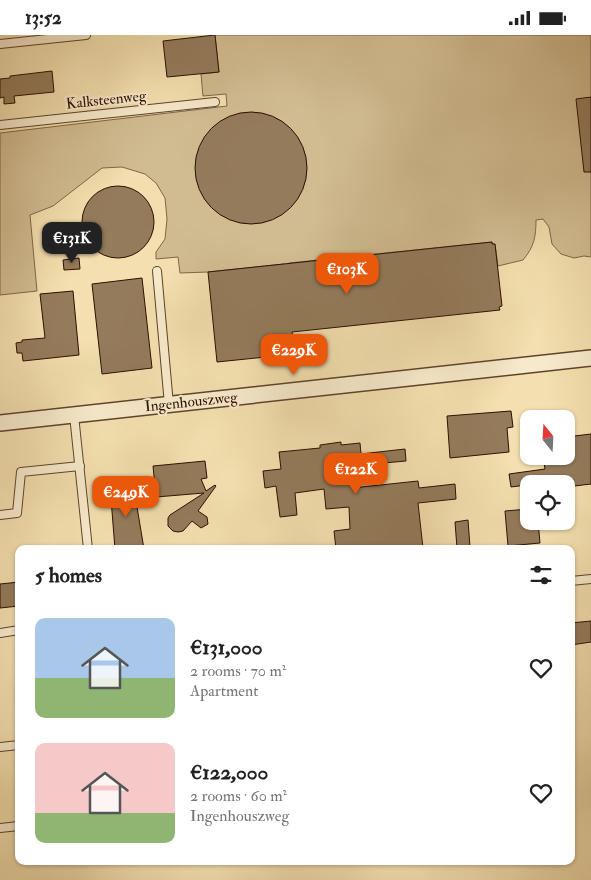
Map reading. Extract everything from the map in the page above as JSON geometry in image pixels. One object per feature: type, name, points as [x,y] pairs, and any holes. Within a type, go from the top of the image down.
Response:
[{"type":"street","name":"Ingenhouszweg","points":[[0,423],[591,358]]},
{"type":"lane","points":[[0,44],[86,35]]},
{"type":"lane","name":"Kalksteenweg","points":[[0,125],[216,102]]},
{"type":"lane","points":[[157,271],[169,405]]},
{"type":"lane","points":[[74,415],[88,545]]},
{"type":"lane","points":[[0,515],[17,513],[21,472],[80,466]]},
{"type":"lane","points":[[575,581],[591,579]]},
{"type":"lane","points":[[0,633],[15,631]]},
{"type":"lane","points":[[0,747],[15,745]]},
{"type":"lane","points":[[0,828],[15,826]]},
{"type":"shaded area","points":[[215,35],[591,35],[591,257],[574,258],[561,254],[552,244],[549,227],[543,219],[536,220],[534,241],[530,251],[523,260],[498,266],[495,244],[492,244],[492,242],[289,263],[289,266],[284,264],[180,273],[178,257],[156,259],[156,252],[165,239],[167,219],[165,198],[156,183],[145,174],[122,167],[102,168],[53,206],[30,215],[37,291],[0,295],[0,133],[227,106],[226,94],[203,96],[201,74],[219,72]]},
{"type":"building","points":[[215,35],[219,72],[167,77],[163,41]]},
{"type":"building","points":[[52,71],[54,92],[14,96],[15,103],[4,104],[4,97],[0,98],[0,79]]},
{"type":"building","points":[[591,97],[591,172],[584,172],[576,99]]},
{"type":"building","points":[[251,112],[262,113],[272,117],[290,129],[302,147],[306,157],[306,179],[302,189],[290,207],[272,219],[262,223],[251,224],[240,223],[230,219],[212,207],[200,189],[196,179],[195,168],[196,157],[200,147],[212,129],[230,117],[240,113]]},
{"type":"building","points":[[118,186],[138,192],[148,202],[154,222],[148,242],[138,252],[118,258],[98,252],[88,242],[82,222],[88,202],[98,192]]},
{"type":"building","points":[[492,242],[492,244],[495,244],[502,306],[499,307],[500,310],[292,332],[295,354],[217,362],[208,272]]},
{"type":"building","points":[[79,258],[80,269],[64,270],[63,260]]},
{"type":"building","points":[[142,278],[152,368],[102,374],[92,284]]},
{"type":"building","points":[[73,291],[79,355],[23,361],[22,353],[17,353],[16,343],[22,342],[22,340],[45,338],[40,294]]},
{"type":"building","points":[[511,411],[513,427],[507,428],[509,452],[450,458],[447,416]]},
{"type":"building","points":[[591,434],[591,484],[575,486],[575,475],[520,475],[520,486],[511,487],[509,474],[545,469],[544,465],[575,465],[575,436]]},
{"type":"building","points":[[341,442],[341,445],[360,443],[361,454],[405,449],[406,461],[350,466],[352,488],[418,481],[419,488],[455,484],[456,499],[418,503],[423,545],[336,545],[334,531],[350,529],[349,507],[326,509],[324,489],[295,493],[297,515],[280,517],[276,486],[265,488],[263,471],[281,469],[279,452],[320,448],[320,445]]},
{"type":"building","points":[[205,461],[207,478],[201,479],[206,491],[216,486],[198,511],[207,517],[208,524],[201,528],[192,521],[183,531],[173,531],[168,526],[170,515],[204,493],[156,497],[153,466]]},
{"type":"building","points":[[133,483],[143,545],[115,545],[110,486]]},
{"type":"building","points":[[520,510],[520,530],[539,530],[540,543],[508,545],[505,511]]},
{"type":"building","points":[[468,520],[470,545],[457,545],[455,522]]},
{"type":"building","points":[[15,582],[15,606],[0,608],[0,584]]},
{"type":"building","points":[[591,621],[591,642],[575,644],[575,623]]}]
